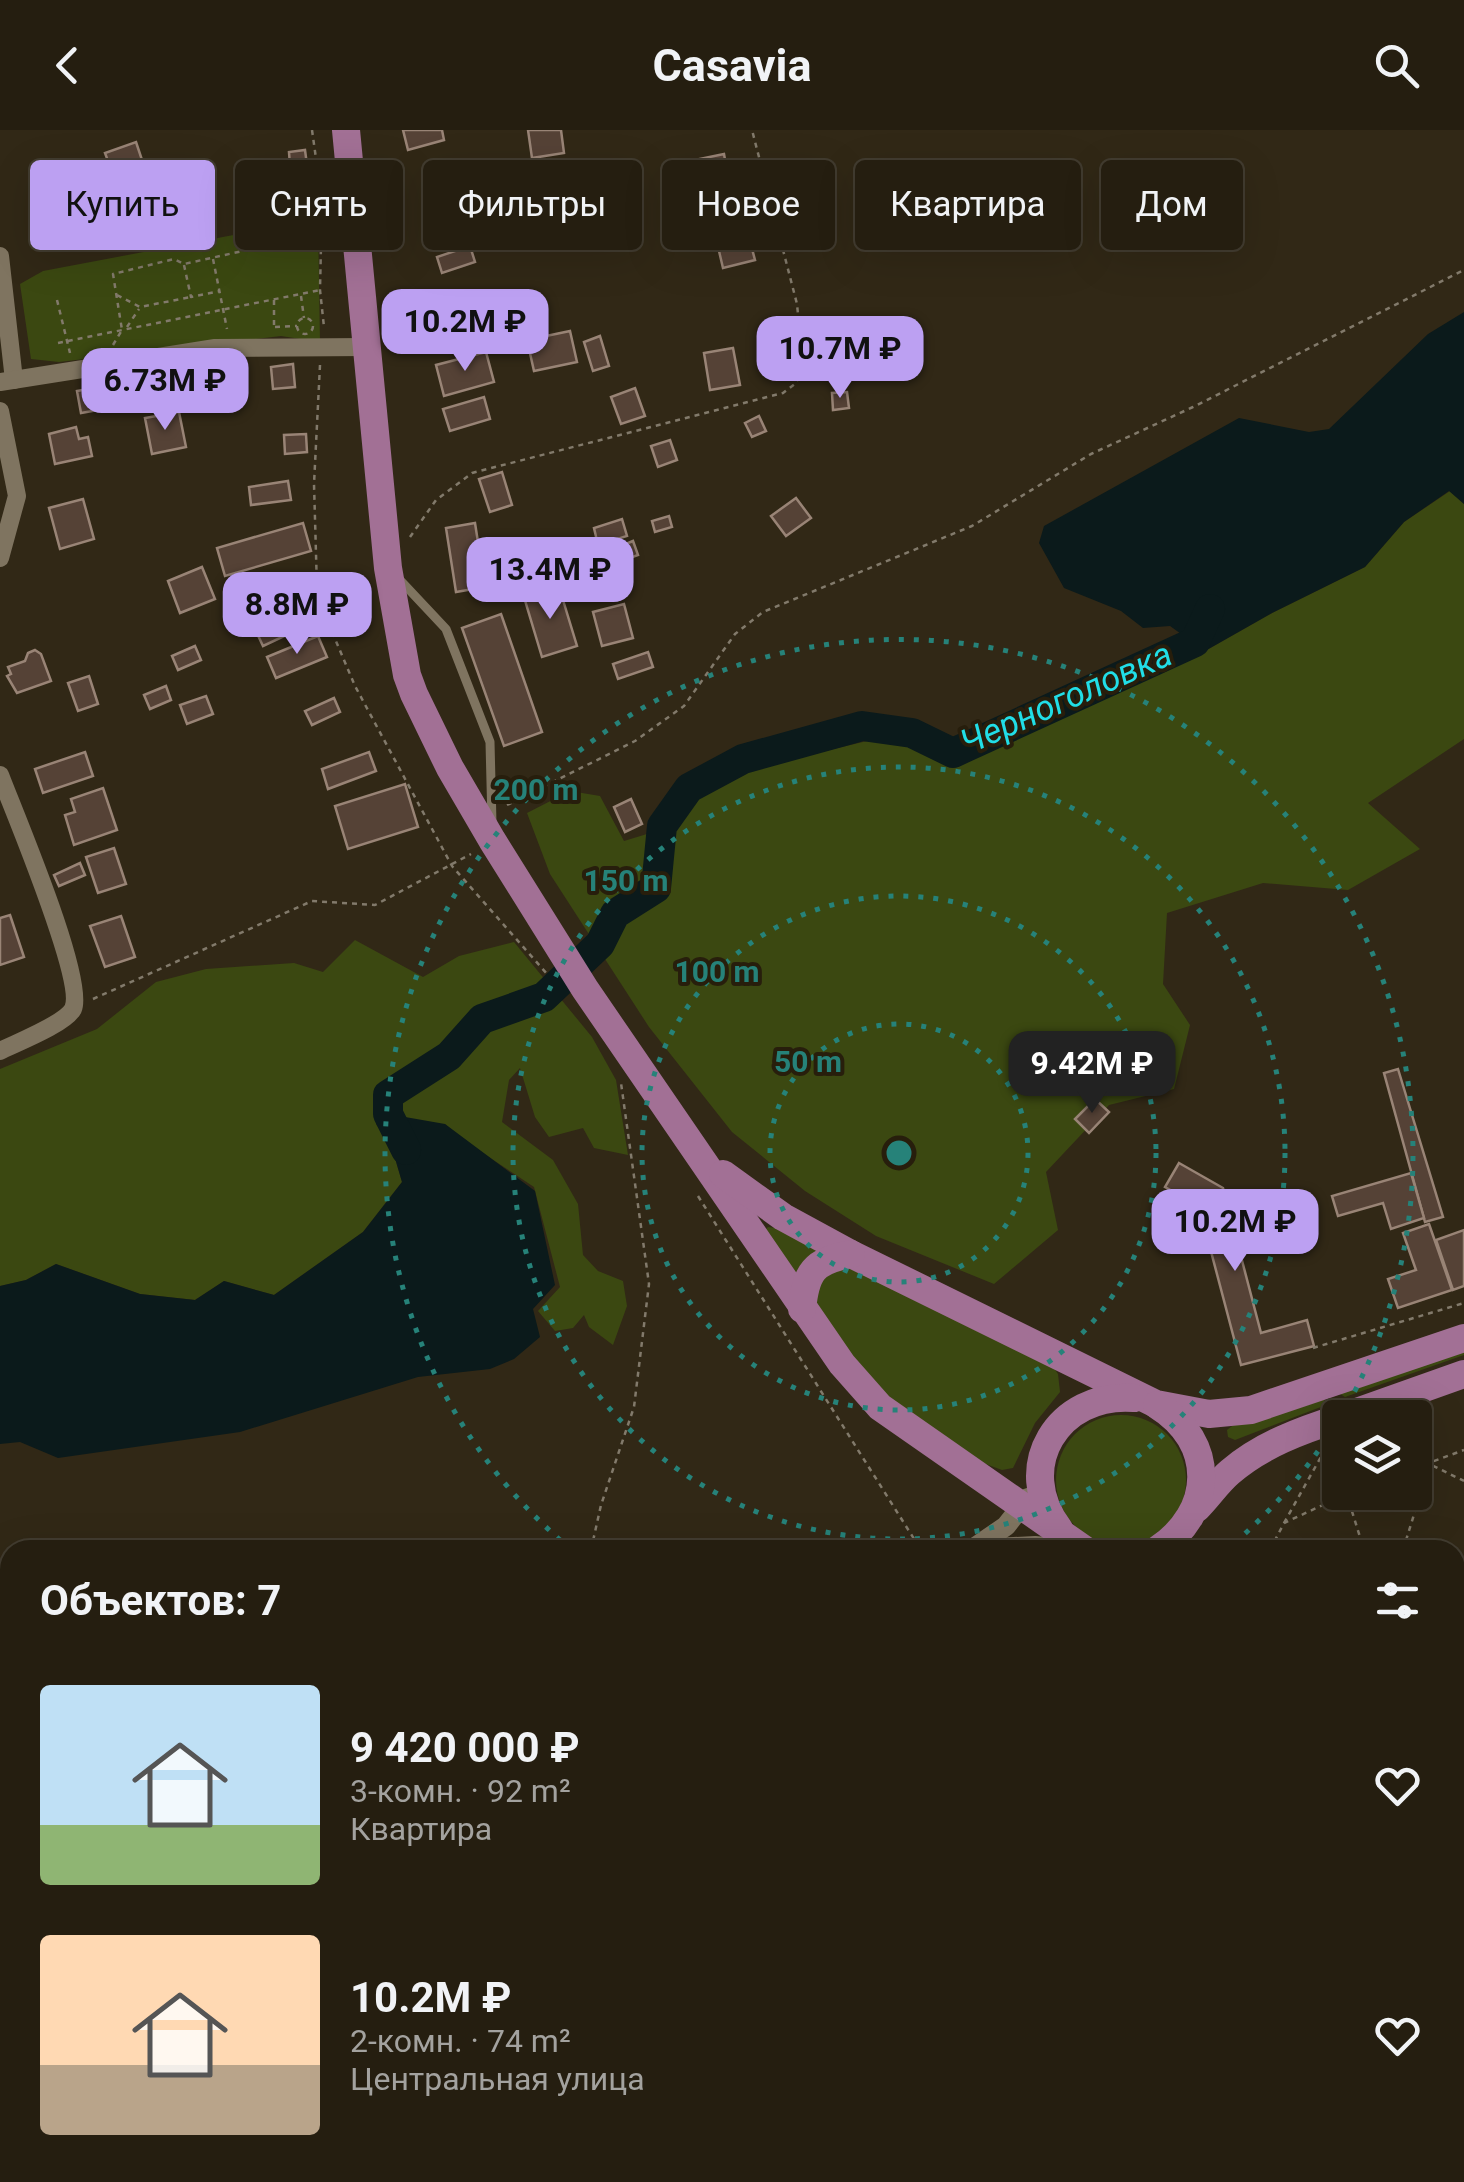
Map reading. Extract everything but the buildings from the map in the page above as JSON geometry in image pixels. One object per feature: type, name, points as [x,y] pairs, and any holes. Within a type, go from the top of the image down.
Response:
[{"type":"main road","points":[[346,130],[388,568],[407,675],[450,768],[585,988],[842,1364],[880,1407],[1068,1540]]},
{"type":"main road","points":[[699,1153],[739,1188],[782,1217],[1171,1414],[1194,1442],[1202,1478],[1185,1530]]},
{"type":"main road","points":[[802,1310],[804,1286],[813,1270],[830,1258],[851,1254]]},
{"type":"main road","points":[[1072,1540],[1046,1509],[1040,1470],[1051,1438],[1073,1412],[1104,1398],[1147,1401],[1209,1414],[1251,1410],[1464,1338]]},
{"type":"main road","points":[[1400,1400],[1464,1374]]},
{"type":"main road","points":[[1185,1530],[1230,1472],[1306,1428],[1322,1427]]},
{"type":"street","points":[[0,256],[7,381],[231,348],[368,347]]},
{"type":"street","points":[[0,411],[17,496],[0,558]]},
{"type":"street","points":[[0,775],[76,986],[74,1008],[64,1019],[0,1052]]},
{"type":"street","points":[[986,1540],[1023,1507],[1040,1470]]},
{"type":"lane","points":[[388,568],[446,629],[490,742],[492,840]]},
{"type":"path","points":[[388,568],[436,500],[472,473],[783,393],[796,383],[803,366],[797,304],[752,130]]},
{"type":"path","points":[[124,329],[113,274],[244,250]]},
{"type":"path","points":[[213,257],[231,348]]},
{"type":"path","points":[[184,264],[191,297]]},
{"type":"path","points":[[491,811],[634,740],[684,706],[734,634],[763,612],[972,526],[1091,454],[1464,270]]},
{"type":"path","points":[[58,342],[320,290]]},
{"type":"path","points":[[116,294],[140,307],[220,291]]},
{"type":"path","points":[[301,294],[304,319]]},
{"type":"path","points":[[274,299],[275,348]]},
{"type":"path","points":[[57,300],[74,369]]},
{"type":"path","points":[[101,366],[140,307]]},
{"type":"path","points":[[312,318],[313,326],[314,332],[299,334],[297,320],[312,318]]},
{"type":"path","points":[[313,326],[325,324]]},
{"type":"path","points":[[274,327],[298,326]]},
{"type":"path","points":[[74,1008],[312,901],[375,905],[452,866],[492,840]]},
{"type":"path","points":[[593,1540],[634,1407],[650,1284],[620,1076]]},
{"type":"path","points":[[1313,1348],[1464,1303]]},
{"type":"path","points":[[1432,1462],[1464,1450]]},
{"type":"path","points":[[1275,1540],[1322,1452]]},
{"type":"path","points":[[1432,1464],[1464,1481]]},
{"type":"path","points":[[1284,1523],[1322,1505]]},
{"type":"path","points":[[1353,1510],[1361,1540]]},
{"type":"path","points":[[1406,1540],[1415,1510]]},
{"type":"path","points":[[898,1512],[915,1540]]},
{"type":"green space","points":[[235,235],[235,250],[319,250],[320,342],[281,336],[59,362],[31,359],[20,284],[43,271],[154,250],[215,250],[215,238]]},
{"type":"green space","points":[[1450,491],[1464,504],[1464,739],[1368,803],[1420,849],[1348,890],[1263,883],[1167,913],[1163,984],[1190,1025],[1174,1089],[1109,1105],[1046,1172],[1058,1230],[994,1284],[876,1236],[805,1191],[732,1132],[649,1027],[550,874],[527,813],[570,791],[600,796],[624,841],[647,834],[658,812],[683,804],[745,770],[884,737],[959,766],[1205,651],[1365,567],[1404,522]]},
{"type":"green space","points":[[355,940],[423,977],[459,956],[514,942],[592,1037],[616,1080],[628,1155],[594,1148],[583,1128],[549,1137],[535,1117],[520,1068],[509,1080],[502,1122],[553,1160],[578,1204],[583,1255],[598,1271],[623,1281],[627,1306],[613,1345],[589,1327],[584,1315],[573,1328],[555,1331],[538,1311],[560,1287],[534,1187],[445,1124],[376,1124],[392,1148],[402,1182],[363,1232],[274,1295],[224,1281],[195,1300],[140,1294],[56,1264],[26,1280],[0,1286],[0,1069],[97,1029],[156,982],[206,969],[294,963],[323,972]]},
{"type":"green space","points":[[768,1227],[823,1251],[797,1279],[765,1230]]},
{"type":"green space","points":[[846,1263],[1049,1361],[1058,1374],[1060,1392],[1035,1423],[1013,1468],[1002,1470],[983,1463],[891,1402],[861,1372],[811,1302],[820,1277]]},
{"type":"green space","points":[[1464,1343],[1464,1355],[1345,1397],[1337,1392]]},
{"type":"green space","points":[[1322,1393],[1324,1400],[1322,1407],[1235,1440],[1228,1437],[1227,1430]]},
{"type":"green space","points":[[1108,1416],[1134,1416],[1157,1426],[1175,1444],[1185,1467],[1181,1505],[1167,1526],[1146,1540],[1096,1540],[1075,1526],[1057,1493],[1057,1467],[1067,1444],[1085,1426]]},
{"type":"shaded area","points":[[1464,312],[1464,504],[1449,491],[1404,522],[1365,567],[1205,651],[1170,626],[1143,628],[1121,611],[1064,588],[1039,543],[1044,526],[1239,418],[1309,432],[1329,429],[1428,334]]},
{"type":"shaded area","points":[[388,1114],[445,1124],[535,1191],[555,1285],[533,1309],[540,1337],[514,1359],[490,1369],[418,1377],[240,1432],[58,1458],[20,1442],[0,1444],[0,1286],[26,1280],[56,1264],[140,1294],[195,1300],[224,1281],[274,1295],[363,1232],[402,1182],[392,1148],[376,1123]]},
{"type":"waterway","name":"Черноголовка","points":[[406,1150],[388,1114],[388,1095],[449,1056],[482,1019],[544,997],[600,944],[615,914],[656,888],[662,826],[689,788],[743,759],[862,726],[912,733],[953,753],[1195,642],[1210,609]]}]
